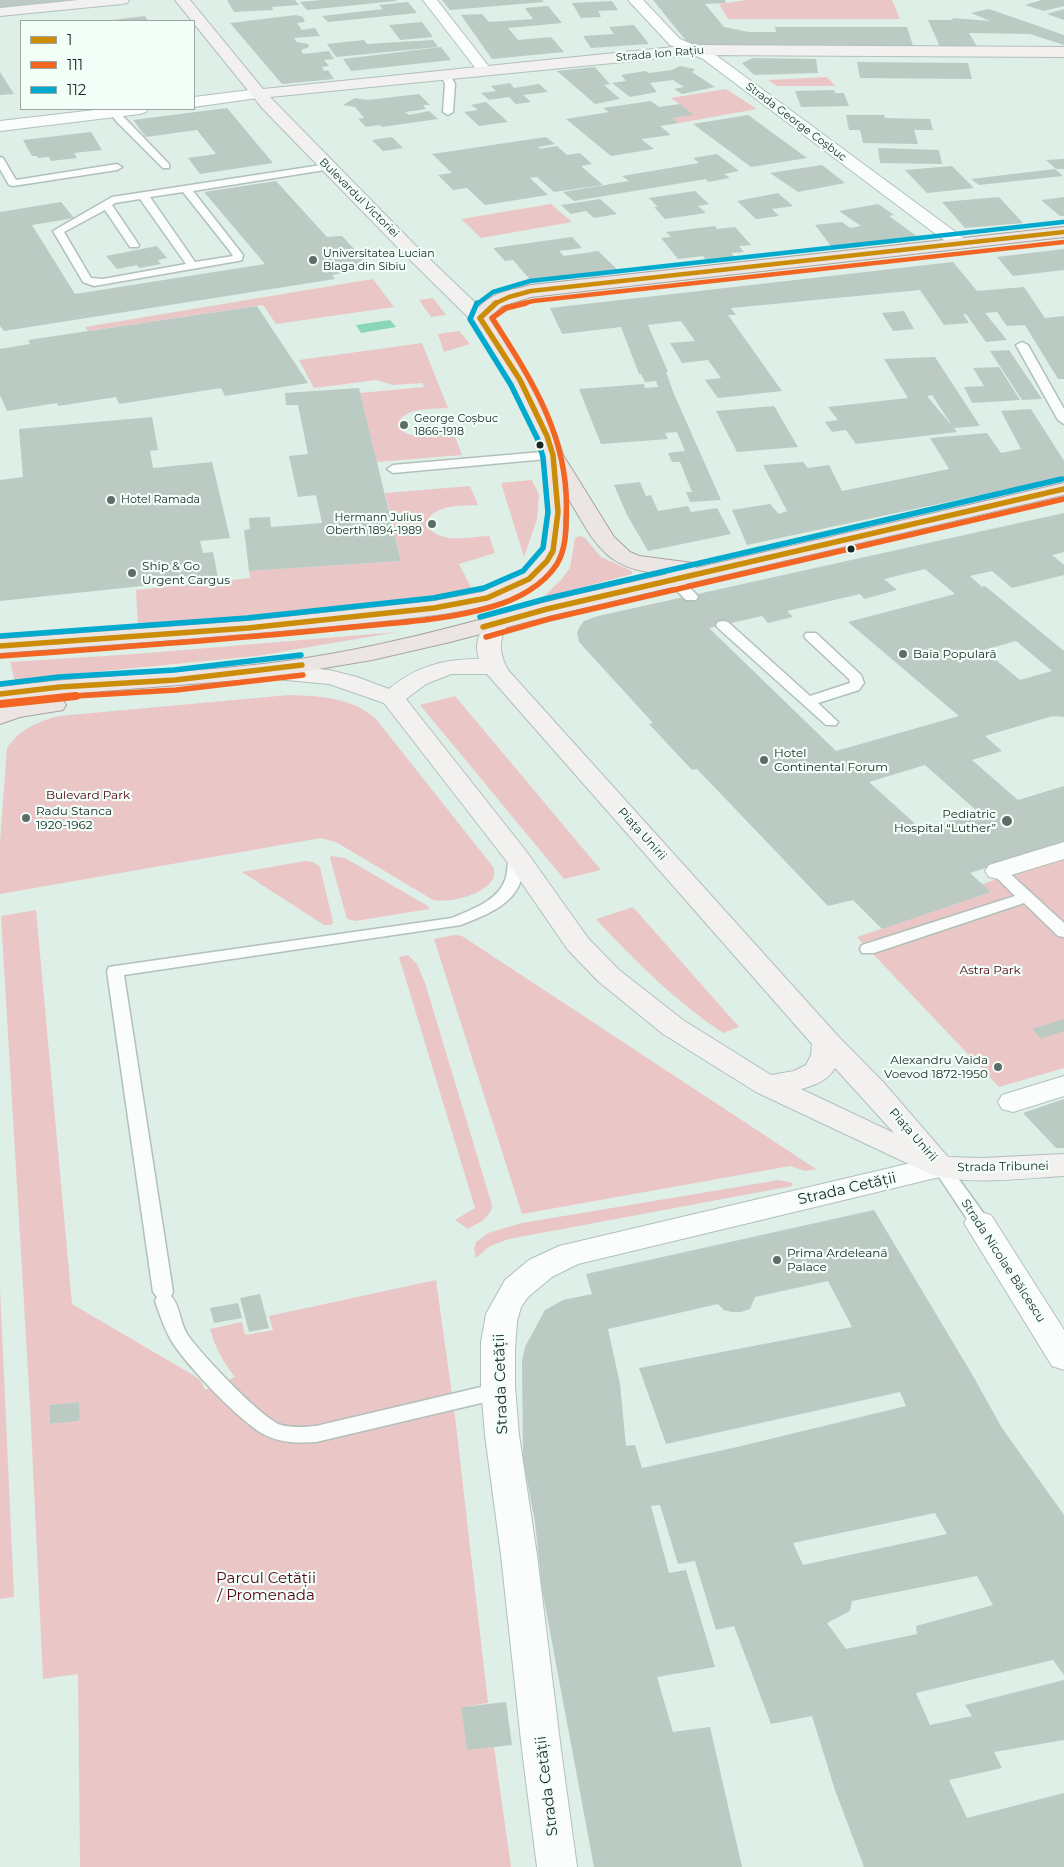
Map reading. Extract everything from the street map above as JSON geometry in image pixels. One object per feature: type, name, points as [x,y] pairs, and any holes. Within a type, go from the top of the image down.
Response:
[{"type":"main road","points":[[480,318],[485,308],[492,303],[531,291],[1064,232]]},
{"type":"main road","name":"Bulevardul Victoriei","points":[[0,646],[283,625],[434,608],[471,602],[501,593],[530,579],[547,562],[553,551],[558,512],[553,455],[547,436],[520,380],[480,318]]},
{"type":"main road","name":"Bulevardul Victoriei","points":[[553,455],[605,541],[613,551],[624,559],[656,567],[719,569]]},
{"type":"main road","points":[[0,694],[60,687],[175,680],[265,671],[351,658],[496,624],[547,609],[1064,488]]},
{"type":"main road","points":[[0,717],[34,707],[97,699],[175,680]]},
{"type":"street","points":[[0,12],[122,0]]},
{"type":"street","name":"Bulevardul Victoriei","points":[[182,0],[258,94],[328,167],[480,318]]},
{"type":"street","points":[[430,0],[485,71]]},
{"type":"street","name":"Strada George Coșbuc","points":[[635,0],[675,42],[708,56],[959,243]]},
{"type":"street","name":"Strada Ion Rațiu","points":[[258,94],[693,50],[1064,52]]},
{"type":"street","points":[[195,102],[258,94]]},
{"type":"street","points":[[0,126],[131,110]]},
{"type":"street","name":"Piața Unirii","points":[[496,624],[490,632],[487,643],[488,654],[494,667],[827,1042],[874,1090],[941,1167]]},
{"type":"street","points":[[265,671],[349,682],[393,698],[408,683],[436,670],[466,666],[494,667]]},
{"type":"street","name":"Piața Unirii","points":[[393,698],[517,857],[578,944],[608,975],[673,1027],[766,1085],[941,1167]]},
{"type":"street","points":[[998,871],[1064,850]]},
{"type":"street","points":[[766,1085],[803,1079],[814,1074],[823,1066],[827,1056],[827,1042]]},
{"type":"street","points":[[1013,1102],[1064,1086]]},
{"type":"street","name":"Strada Tribunei","points":[[941,1167],[982,1169],[1064,1165]]},
{"type":"street","name":"Strada Cetății","points":[[557,1867],[518,1545],[502,1441],[498,1391],[498,1329],[505,1307],[518,1284],[540,1266],[570,1254],[941,1167]]},
{"type":"street","name":"Strada Nicolae Bălcescu","points":[[980,1223],[1064,1357]]},
{"type":"lane","points":[[446,74],[450,84],[448,112]]},
{"type":"lane","points":[[114,112],[166,166]]},
{"type":"lane","points":[[0,160],[13,182]]},
{"type":"lane","points":[[0,185],[117,167]]},
{"type":"lane","points":[[186,189],[238,255],[238,258],[94,283],[87,280],[58,232],[107,205],[112,200],[328,167]]},
{"type":"lane","points":[[143,195],[193,267]]},
{"type":"lane","points":[[107,205],[134,245]]},
{"type":"lane","points":[[1022,345],[1064,420]]},
{"type":"lane","points":[[393,468],[553,455]]},
{"type":"lane","points":[[674,580],[691,596]]},
{"type":"lane","points":[[723,625],[831,722]]},
{"type":"lane","points":[[808,701],[854,687],[857,683],[856,678],[811,636]]},
{"type":"lane","points":[[498,1391],[316,1434],[285,1434],[271,1429],[258,1420],[207,1369],[180,1339],[164,1297],[115,971],[455,922],[494,904],[506,892],[513,880],[517,857]]},
{"type":"lane","points":[[998,871],[1064,932]]},
{"type":"lane","points":[[868,949],[1027,897]]},
{"type":"lane","name":"Strada Nicolae Bălcescu","points":[[941,1167],[980,1223]]},
{"type":"green space","points":[[747,0],[892,0],[900,19],[728,19],[719,4]]},
{"type":"green space","points":[[827,77],[835,86],[777,86],[768,80]]},
{"type":"green space","points":[[726,89],[757,109],[679,123],[672,118],[693,114],[671,98]]},
{"type":"green space","points":[[551,204],[572,222],[481,238],[461,219]]},
{"type":"green space","points":[[373,279],[394,307],[276,324],[263,305],[88,331],[85,327]]},
{"type":"green space","points":[[433,298],[446,315],[431,317],[419,300]]},
{"type":"green space","points":[[459,331],[470,344],[444,352],[438,334]]},
{"type":"green space","points":[[422,343],[448,408],[426,409],[409,413],[402,418],[399,425],[407,434],[415,436],[454,434],[462,455],[377,462],[360,393],[424,387],[422,383],[393,385],[376,380],[314,388],[299,360]]},
{"type":"green space","points":[[532,480],[539,495],[537,519],[524,557],[501,483]]},
{"type":"green space","points":[[470,486],[478,505],[440,509],[429,517],[426,524],[431,531],[446,537],[489,536],[495,553],[459,564],[474,593],[369,610],[138,627],[136,590],[250,578],[249,571],[401,561],[385,493]]},
{"type":"green space","points":[[580,536],[585,538],[601,557],[632,571],[632,574],[542,598],[561,580],[570,568],[575,538]]},
{"type":"green space","points":[[397,632],[257,656],[15,681],[10,662],[136,654]]},
{"type":"green space","name":"Bulevard Park","points":[[289,695],[323,697],[346,702],[357,706],[376,719],[494,868],[493,878],[490,883],[479,892],[463,898],[433,900],[336,842],[321,838],[0,894],[0,842],[7,748],[23,731],[43,721],[59,716]]},
{"type":"green space","points":[[455,696],[601,870],[564,879],[420,705]]},
{"type":"green space","points":[[331,856],[345,858],[428,906],[429,909],[356,921],[347,919]]},
{"type":"green space","name":"Astra Park","points":[[1064,858],[1064,1068],[999,1087],[857,937],[991,892],[982,884]]},
{"type":"green space","points":[[305,861],[313,862],[320,867],[333,922],[331,925],[324,925],[242,872]]},
{"type":"green space","points":[[633,907],[739,1027],[723,1033],[705,1021],[656,980],[596,919]]},
{"type":"green space","name":"Parcul Cetății / Promenada","points":[[36,910],[72,1304],[193,1375],[201,1381],[205,1390],[235,1377],[220,1354],[210,1329],[242,1322],[245,1335],[273,1330],[269,1316],[436,1280],[455,1416],[488,1703],[461,1707],[467,1750],[494,1747],[511,1867],[80,1867],[78,1674],[43,1679],[30,1405],[1,916]],"holes":[[[79,1402],[80,1418],[78,1421],[50,1424],[49,1405]]]},
{"type":"green space","points":[[455,935],[462,936],[816,1169],[805,1171],[790,1166],[522,1214],[434,939]]},
{"type":"green space","points":[[408,955],[417,964],[425,983],[492,1205],[487,1217],[468,1229],[455,1220],[475,1208],[399,957]]},
{"type":"green space","points":[[779,1180],[793,1183],[792,1186],[509,1239],[490,1246],[476,1258],[474,1249],[476,1242],[488,1233],[522,1223]]},
{"type":"green space","points":[[0,1288],[14,1597],[0,1599]]},
{"type":"shaded area","points":[[390,320],[396,327],[361,333],[356,325]]},
{"type":"building","points":[[0,0],[64,0],[64,1],[0,8]]},
{"type":"building","points":[[227,0],[295,0],[299,5],[272,7],[273,10],[234,12]]},
{"type":"building","points":[[321,0],[396,1],[307,10],[300,2]]},
{"type":"building","points":[[442,0],[542,0],[544,2],[450,10]]},
{"type":"building","points":[[653,0],[725,0],[726,3],[705,4],[724,27],[749,32],[776,32],[775,27],[907,27],[914,49],[691,47]]},
{"type":"building","points":[[1042,0],[1064,0],[1064,6],[1044,11],[1025,5]]},
{"type":"building","points":[[612,1],[618,10],[598,11],[601,17],[581,18],[572,3]]},
{"type":"building","points":[[408,2],[417,13],[328,22],[322,16],[383,9],[379,5]]},
{"type":"building","points":[[548,6],[562,23],[508,28],[518,40],[551,37],[564,52],[492,59],[461,15],[482,14],[489,22],[533,19],[525,8]]},
{"type":"building","points":[[989,9],[1064,35],[1064,45],[1030,34],[969,33],[979,50],[942,51],[928,20],[953,20],[952,18],[990,21],[971,13]]},
{"type":"building","points":[[1064,9],[1064,20],[1047,14]]},
{"type":"building","points":[[296,15],[303,17],[305,22],[297,23],[302,30],[315,28],[320,36],[294,38],[297,42],[308,44],[309,47],[301,50],[303,54],[329,51],[334,59],[324,60],[329,66],[322,67],[324,71],[328,70],[334,79],[282,84],[230,23]]},
{"type":"building","points":[[145,16],[147,20],[112,20]]},
{"type":"building","points":[[422,22],[433,37],[400,40],[389,25]]},
{"type":"building","points":[[634,25],[649,44],[591,48],[583,36],[614,34],[609,27]]},
{"type":"building","points":[[364,40],[367,44],[433,40],[438,47],[336,57],[327,44]]},
{"type":"building","points":[[441,47],[451,60],[351,71],[343,59]]},
{"type":"building","points":[[753,58],[816,59],[818,73],[754,75],[742,63]]},
{"type":"building","points":[[857,62],[968,63],[972,79],[860,78]]},
{"type":"building","points":[[680,66],[695,69],[692,72],[715,87],[682,94],[674,89],[684,87],[673,80],[650,83],[657,92],[630,97],[612,83],[626,81],[621,75],[645,71],[649,73],[672,70]]},
{"type":"building","points":[[595,67],[610,84],[604,85],[620,99],[595,104],[557,71]]},
{"type":"building","points":[[0,72],[14,94],[0,95]]},
{"type":"building","points":[[510,83],[514,88],[539,84],[548,92],[523,95],[531,102],[516,104],[509,97],[489,100],[481,93],[496,91],[491,86]]},
{"type":"building","points":[[834,90],[835,93],[844,93],[849,106],[801,107],[795,91]]},
{"type":"building","points":[[419,94],[430,105],[423,105],[426,109],[405,112],[409,115],[429,111],[438,119],[382,127],[379,125],[366,127],[358,119],[364,118],[355,107],[343,105],[355,98],[368,100]]},
{"type":"building","points":[[651,101],[659,107],[680,104],[694,115],[672,118],[679,123],[660,126],[671,135],[641,139],[654,149],[611,156],[566,119],[609,112],[603,108]]},
{"type":"building","points":[[486,102],[508,122],[479,126],[464,112],[478,110],[471,105]]},
{"type":"building","points":[[227,108],[273,163],[200,174],[188,158],[216,154],[197,130],[146,137],[133,120]]},
{"type":"building","points":[[748,115],[807,158],[751,167],[693,124]]},
{"type":"building","points":[[846,115],[884,115],[885,118],[930,119],[933,130],[914,130],[918,144],[863,143],[860,130],[849,130]]},
{"type":"building","points":[[91,132],[102,150],[74,153],[77,158],[51,161],[49,157],[38,158],[37,156],[32,156],[23,140]]},
{"type":"building","points":[[392,137],[403,148],[383,151],[372,140]]},
{"type":"building","points":[[546,137],[555,144],[538,147],[540,149],[557,146],[567,155],[580,153],[592,164],[581,166],[603,185],[554,192],[537,177],[530,178],[548,195],[485,205],[467,188],[453,190],[438,175],[452,173],[432,154]]},
{"type":"building","points":[[878,148],[939,150],[942,164],[880,163]]},
{"type":"building","points":[[717,154],[739,171],[724,174],[730,178],[708,182],[706,179],[574,201],[563,192],[629,181],[622,176],[699,163],[693,158]]},
{"type":"building","points":[[1064,159],[1064,169],[1056,169],[1046,160]]},
{"type":"building","points":[[822,165],[845,183],[798,192],[770,173]]},
{"type":"building","points":[[952,166],[974,188],[927,193],[905,170]]},
{"type":"building","points":[[1055,169],[1063,176],[979,185],[971,179]]},
{"type":"building","name":"Universitatea Lucian Blaga din Sibiu","points":[[276,181],[327,237],[342,236],[372,268],[332,275],[335,279],[4,331],[0,326],[0,212],[61,202],[74,218],[32,225],[75,294],[265,264],[204,192]]},
{"type":"building","points":[[695,191],[709,204],[698,206],[706,213],[665,219],[654,207],[658,207],[649,198]]},
{"type":"building","points":[[778,193],[793,206],[772,209],[779,216],[756,219],[737,201]]},
{"type":"building","points":[[999,197],[1023,223],[965,228],[942,202]]},
{"type":"building","points":[[1064,197],[1064,216],[1060,216],[1041,200]]},
{"type":"building","points":[[600,199],[617,214],[594,218],[586,211],[571,214],[561,205]]},
{"type":"building","points":[[878,204],[894,215],[889,216],[922,240],[843,249],[831,246],[815,225],[842,222],[850,228],[861,226],[839,211]]},
{"type":"building","points":[[715,226],[717,229],[735,227],[751,245],[739,246],[744,252],[731,253],[736,258],[707,261],[703,256],[678,259],[661,238],[671,237],[666,232]]},
{"type":"building","points":[[572,237],[582,248],[559,251],[564,256],[598,251],[621,273],[591,277],[587,274],[532,282],[513,260],[505,261],[493,248]]},
{"type":"building","points":[[157,246],[167,258],[158,260],[161,264],[139,268],[137,265],[117,269],[106,256]]},
{"type":"building","points":[[1064,249],[1064,270],[1013,276],[997,257]]},
{"type":"building","points":[[953,262],[977,291],[1024,287],[1045,318],[1064,316],[1064,379],[1058,379],[1025,325],[1007,326],[997,312],[985,313],[1007,340],[986,342],[966,314],[963,314],[969,323],[944,325],[920,290],[731,308],[736,315],[728,315],[782,391],[718,398],[705,380],[721,378],[708,360],[682,363],[670,343],[695,341],[681,321],[648,325],[668,372],[666,372],[674,394],[721,500],[690,502],[686,492],[692,492],[680,462],[672,462],[668,453],[685,451],[677,432],[665,433],[668,439],[601,444],[579,389],[644,384],[645,388],[658,387],[656,381],[645,382],[641,374],[639,374],[621,327],[562,334],[550,308]]},
{"type":"building","points":[[257,306],[308,383],[225,396],[221,388],[119,404],[116,397],[58,406],[57,403],[7,411],[0,395],[0,349],[30,344],[28,340]]},
{"type":"building","points":[[904,311],[914,329],[893,331],[882,313]]},
{"type":"building","points":[[1009,350],[1042,399],[1022,400],[990,351]]},
{"type":"building","points":[[935,357],[980,426],[954,428],[957,432],[856,444],[846,430],[832,432],[825,422],[838,420],[828,407],[908,398],[884,359]],"holes":[[[932,395],[953,427],[927,396]]]},
{"type":"building","points":[[999,367],[1020,400],[972,403],[964,387],[984,386],[973,368]]},
{"type":"building","points":[[359,388],[401,561],[249,571],[244,530],[250,529],[249,518],[270,517],[271,527],[322,523],[316,495],[298,497],[289,456],[308,454],[298,405],[286,405],[285,393]]},
{"type":"building","points":[[774,406],[798,447],[737,452],[716,411]]},
{"type":"building","points":[[1031,409],[1064,461],[1064,477],[747,545],[732,510],[770,504],[779,514],[787,511],[763,465],[803,462],[808,468],[829,465],[842,491],[949,469],[930,438],[987,433],[1001,453],[1021,449],[1001,411]]},
{"type":"building","name":"Hotel Ramada","points":[[152,417],[158,450],[150,451],[153,468],[212,462],[230,538],[200,541],[203,553],[213,552],[218,578],[0,601],[0,480],[23,477],[19,429]]},
{"type":"building","points":[[640,482],[646,496],[651,495],[658,511],[688,506],[691,512],[717,508],[731,534],[648,551],[627,515],[614,485]]},
{"type":"building","points":[[1064,513],[1064,552],[1052,555],[1064,565],[1064,575],[1012,588],[992,571],[970,576],[982,587],[985,586],[1064,651],[1064,717],[1053,716],[985,736],[1002,751],[972,760],[1018,800],[1064,786],[1064,843],[970,873],[991,892],[882,929],[853,900],[828,906],[697,769],[692,770],[649,724],[653,723],[579,642],[577,633],[580,626],[584,621],[598,616]],"holes":[[[925,569],[955,594],[848,622],[959,716],[836,751],[709,628],[762,616],[768,623],[793,617],[787,611],[860,594],[864,599],[897,590],[884,579]],[[1016,641],[1052,671],[1020,680],[984,650]],[[925,765],[978,812],[922,830],[869,782]]]},
{"type":"building","points":[[1064,1019],[1064,1031],[1041,1039],[1032,1029]]},
{"type":"building","points":[[1064,1099],[1064,1148],[1056,1148],[1023,1113]]},
{"type":"building","points":[[874,1210],[1002,1428],[1064,1515],[1064,1675],[1053,1660],[916,1693],[930,1725],[972,1716],[965,1705],[1064,1680],[1064,1740],[994,1752],[1002,1768],[949,1780],[967,1818],[1064,1793],[1064,1867],[864,1867],[835,1790],[812,1716],[771,1724],[734,1626],[716,1630],[695,1561],[678,1564],[660,1505],[651,1506],[669,1573],[686,1570],[715,1667],[657,1677],[673,1732],[710,1727],[742,1867],[594,1867],[542,1589],[535,1522],[523,1459],[522,1362],[525,1347],[545,1310],[563,1300],[592,1294],[586,1274]],"holes":[[[828,1281],[852,1327],[639,1368],[666,1444],[900,1392],[906,1406],[642,1468],[635,1445],[626,1446],[620,1384],[608,1329],[718,1304],[724,1310],[741,1312],[750,1309],[755,1297]],[[935,1513],[947,1534],[803,1565],[793,1543]],[[977,1576],[993,1605],[916,1626],[917,1634],[846,1649],[827,1623],[850,1611],[852,1601]]]},
{"type":"building","points":[[260,1294],[269,1328],[249,1332],[240,1298]]},
{"type":"building","points":[[238,1303],[242,1318],[214,1323],[210,1308]]},
{"type":"building","points":[[79,1402],[80,1418],[78,1421],[50,1424],[49,1405]]},
{"type":"building","points":[[506,1702],[512,1745],[467,1750],[461,1707]]},
{"type":"transit line","name":"112","points":[[0,636],[247,618],[433,598],[484,588],[523,571],[543,548],[548,512],[543,457],[538,440],[511,385],[470,319],[478,302],[485,296],[503,288],[530,281],[1063,222]]},
{"type":"transit line","name":"1","points":[[0,646],[248,628],[434,608],[487,598],[529,579],[547,561],[553,551],[558,512],[553,455],[547,436],[520,380],[480,318],[490,306],[503,299],[531,291],[1064,232]]},
{"type":"transit line","name":"111","points":[[1,656],[214,640],[398,623],[474,612],[492,607],[532,589],[556,566],[562,553],[568,497],[565,469],[549,416],[537,391],[492,318],[506,308],[533,301],[1064,242]]},
{"type":"transit line","name":"112","points":[[480,617],[545,599],[1062,479]]},
{"type":"transit line","name":"1","points":[[483,627],[547,609],[1064,489]]},
{"type":"transit line","name":"111","points":[[486,637],[549,619],[1064,499]]},
{"type":"transit line","name":"112","points":[[0,684],[59,677],[174,670],[301,655]]},
{"type":"transit line","name":"1","points":[[0,694],[60,687],[175,680],[302,665]]},
{"type":"transit line","name":"111","points":[[1,704],[61,697],[176,690],[303,675]]},
{"type":"place","name":"Universitatea Lucian Blaga din Sibiu","points":[[313,260]]},
{"type":"place","name":"George Coșbuc 1866-1918","points":[[404,425]]},
{"type":"place","name":"Hotel Ramada","points":[[111,500]]},
{"type":"place","name":"Hermann Julius Oberth 1894-1989","points":[[432,524]]},
{"type":"place","name":"Ship & Go Urgent Cargus","points":[[132,573]]},
{"type":"place","name":"Baia Populară","points":[[903,654]]},
{"type":"place","name":"Hotel Continental Forum","points":[[764,760]]},
{"type":"place","name":"Radu Stanca 1920-1962","points":[[26,818]]},
{"type":"place","name":"Pediatric Hospital “Luther”","points":[[1007,821]]},
{"type":"place","name":"Alexandru Vaida Voevod 1872-1950","points":[[998,1067]]},
{"type":"place","name":"Prima Ardeleană Palace","points":[[777,1260]]}]
